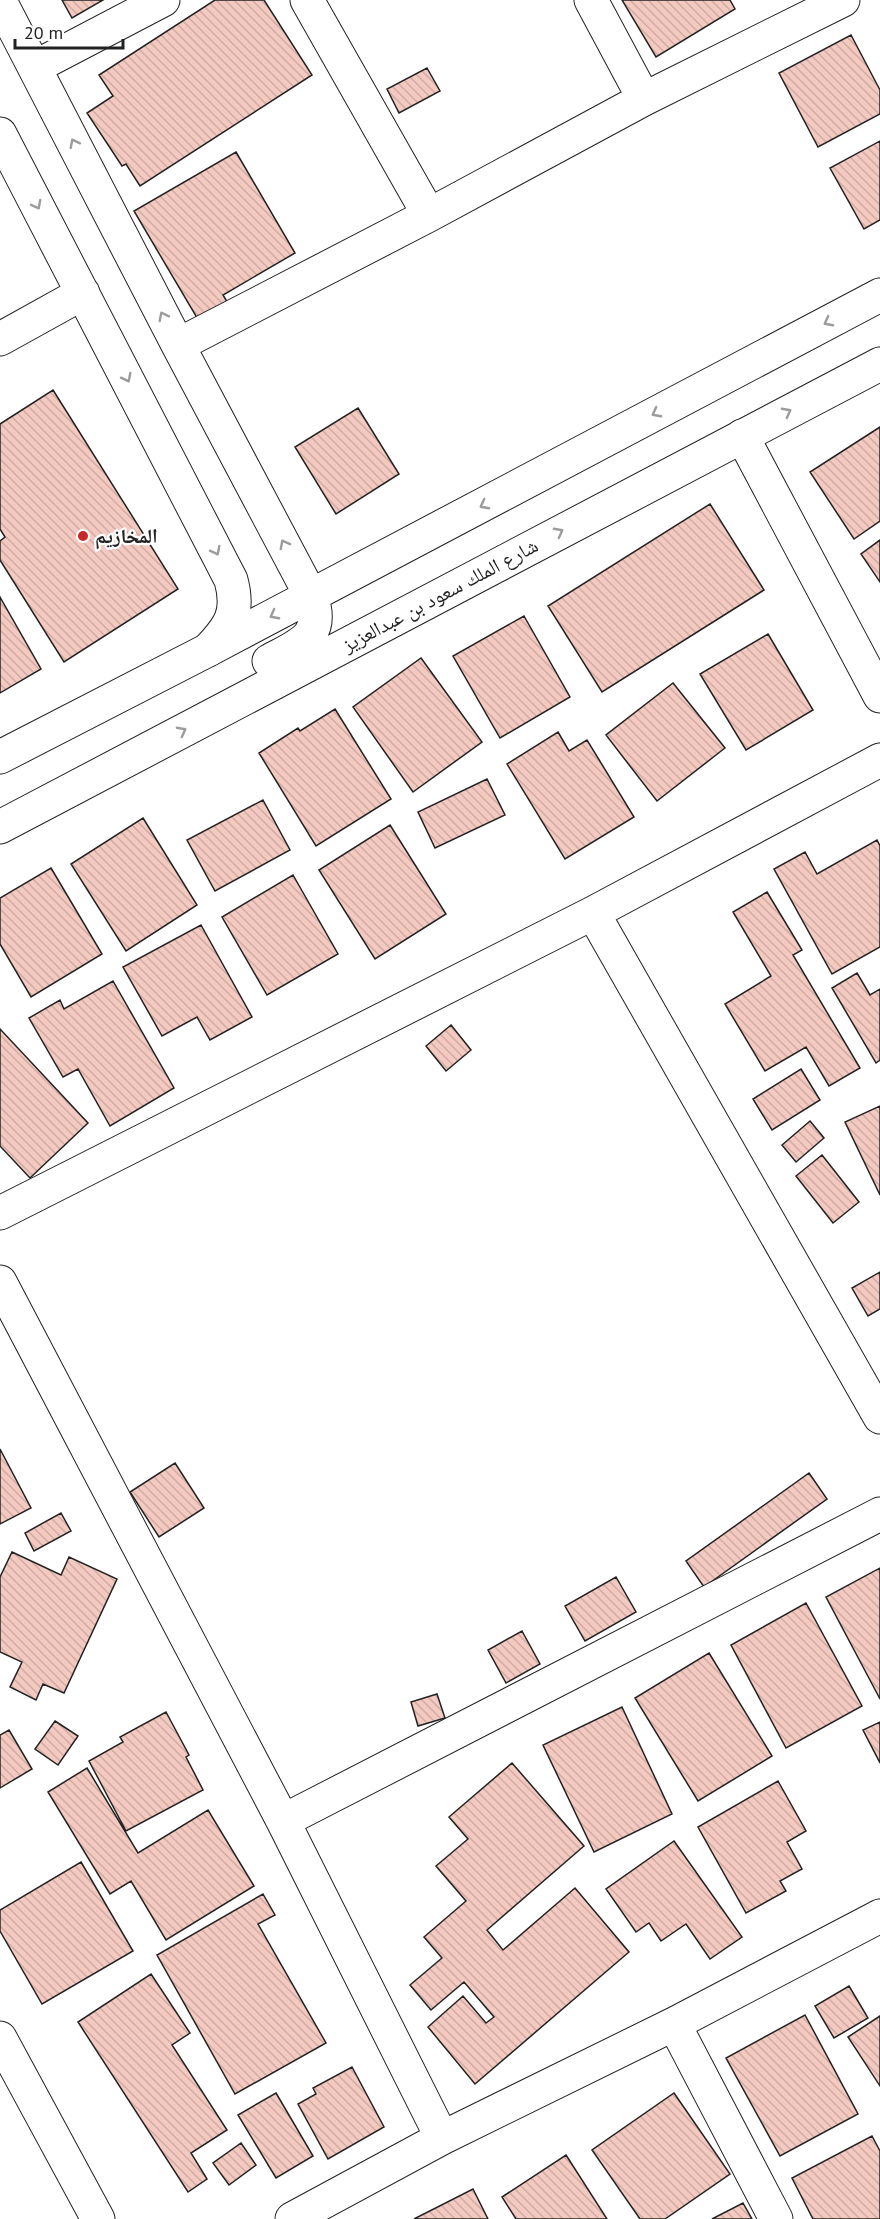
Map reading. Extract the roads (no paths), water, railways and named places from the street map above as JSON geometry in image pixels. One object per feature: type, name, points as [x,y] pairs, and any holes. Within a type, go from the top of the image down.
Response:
[{"type":"street","points":[[35,67],[163,0]]},
{"type":"street","points":[[307,0],[429,215]]},
{"type":"street","points":[[591,0],[644,99]]},
{"type":"street","points":[[178,345],[429,215],[644,99],[843,0]]},
{"type":"street","points":[[0,1],[311,596],[316,610],[316,623],[312,634],[302,644],[148,725],[67,792]]},
{"type":"street","points":[[0,134],[231,580],[235,596],[234,615],[224,634],[208,650]]},
{"type":"street","points":[[0,339],[83,293]]},
{"type":"street","points":[[0,758],[880,295]]},
{"type":"street","name":"شارع الملك سعود بن عبدالعزيز","points":[[0,827],[880,364]]},
{"type":"street","points":[[742,436],[880,696]]},
{"type":"street","points":[[0,1213],[593,914],[880,760]]},
{"type":"street","points":[[593,914],[880,1417]]},
{"type":"street","points":[[0,1282],[283,1821],[442,2138]]},
{"type":"street","points":[[283,1821],[880,1514]]},
{"type":"street","points":[[292,2219],[442,2138],[674,2024],[880,1916]]},
{"type":"street","points":[[674,2024],[776,2219]]},
{"type":"street","points":[[0,2038],[98,2219]]},
{"type":"place","name":"المخازيم","points":[[83,536]]}]
